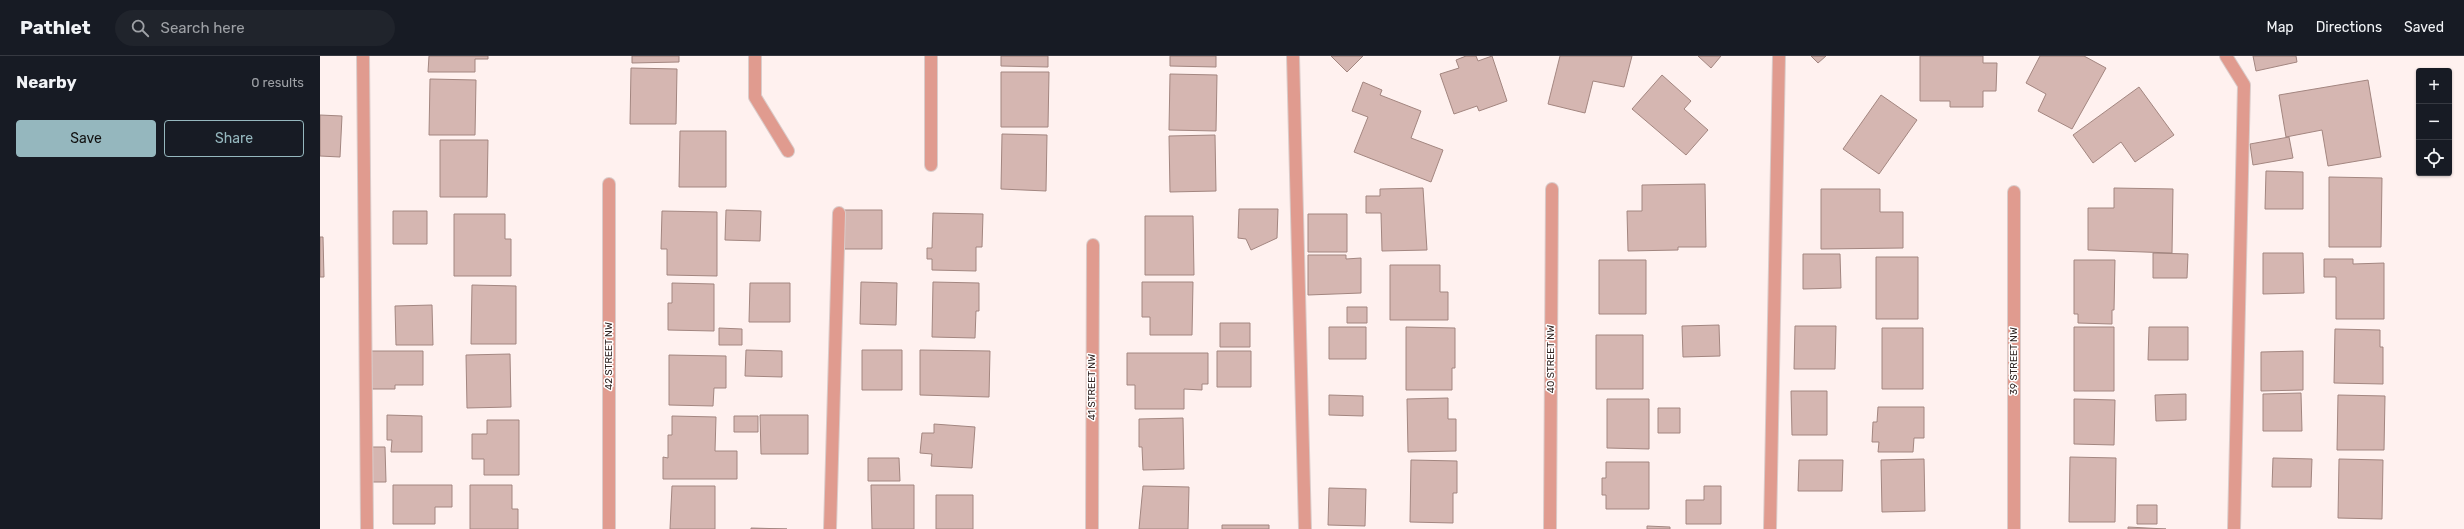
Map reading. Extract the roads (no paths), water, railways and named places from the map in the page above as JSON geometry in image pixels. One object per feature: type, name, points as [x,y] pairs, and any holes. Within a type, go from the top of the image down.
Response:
[{"type":"street","points":[[363,56],[366,529]]},
{"type":"street","points":[[755,56],[755,97],[788,151]]},
{"type":"street","points":[[931,56],[931,165]]},
{"type":"street","points":[[1293,56],[1305,529]]},
{"type":"street","points":[[1770,529],[1779,56]]},
{"type":"street","points":[[2226,56],[2244,85],[2234,529]]},
{"type":"street","name":"42 STREET NW","points":[[609,184],[609,529]]},
{"type":"street","name":"40 STREET NW","points":[[1550,529],[1552,189]]},
{"type":"street","name":"39 STREET NW","points":[[2014,192],[2014,529]]},
{"type":"street","points":[[830,529],[839,213]]},
{"type":"street","name":"41 STREET NW","points":[[1092,529],[1093,246]]}]
